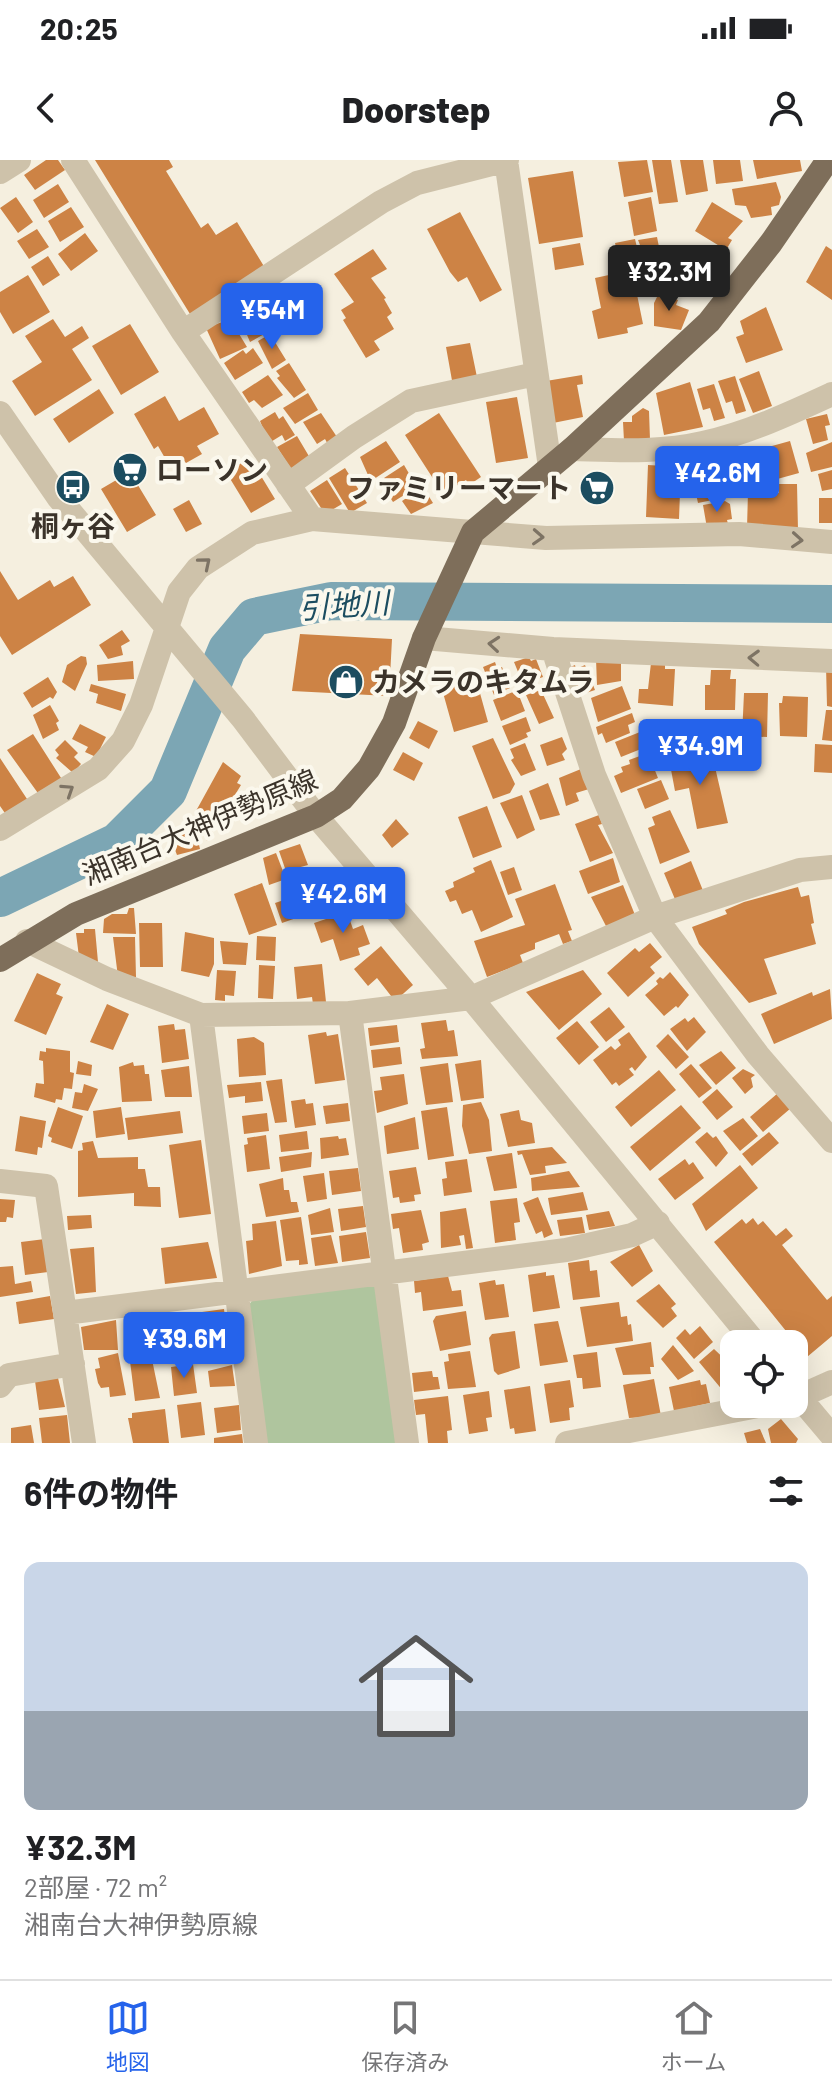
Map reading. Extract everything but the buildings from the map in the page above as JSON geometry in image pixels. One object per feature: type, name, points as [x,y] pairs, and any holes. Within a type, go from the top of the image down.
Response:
[{"type":"main road","name":"湘南台大神伊勢原線","points":[[0,960],[76,914],[316,816],[342,799],[369,768],[394,723],[426,634],[469,540],[709,322],[771,243],[828,160]]},
{"type":"street","points":[[0,172],[19,160]]},
{"type":"street","points":[[73,160],[183,332],[312,519]]},
{"type":"street","points":[[183,332],[393,195],[459,169],[506,160],[550,467]]},
{"type":"street","points":[[288,485],[354,437],[411,401],[536,374]]},
{"type":"street","points":[[572,449],[633,450],[702,443],[737,433],[832,394]]},
{"type":"street","points":[[0,413],[58,497],[243,719],[316,816],[471,998],[745,1330]]},
{"type":"street","points":[[0,829],[88,776],[123,741],[141,705],[179,592],[209,559],[252,533],[312,519],[469,540],[739,534],[832,542]]},
{"type":"street","points":[[426,634],[553,649],[832,661]]},
{"type":"street","points":[[553,649],[594,775],[655,917],[758,1055],[832,1141]]},
{"type":"street","points":[[27,941],[107,979],[201,1015],[350,1013],[471,998],[655,917],[800,870],[832,867]]},
{"type":"street","points":[[350,1013],[407,1443]]},
{"type":"street","points":[[201,1015],[256,1443]]},
{"type":"street","points":[[0,1181],[46,1186],[84,1443]]},
{"type":"street","points":[[65,1313],[384,1270],[566,1250],[632,1235],[658,1223]]},
{"type":"street","points":[[0,1386],[9,1375],[73,1364]]},
{"type":"street","points":[[808,1391],[832,1382]]},
{"type":"street","points":[[808,1409],[832,1436]]},
{"type":"street","points":[[580,1442],[720,1414]]},
{"type":"green space","points":[[370,1282],[379,1290],[397,1443],[264,1443],[248,1306],[254,1298]]},
{"type":"waterway","name":"引地川","points":[[0,898],[117,842],[168,791],[227,649],[254,617],[331,601],[832,604]]},
{"type":"place","name":"ローソン","points":[[130,470]]},
{"type":"place","name":"桐ヶ谷","points":[[73,487]]},
{"type":"place","name":"ファミリーマート","points":[[597,488]]},
{"type":"place","name":"カメラのキタムラ","points":[[346,682]]}]
